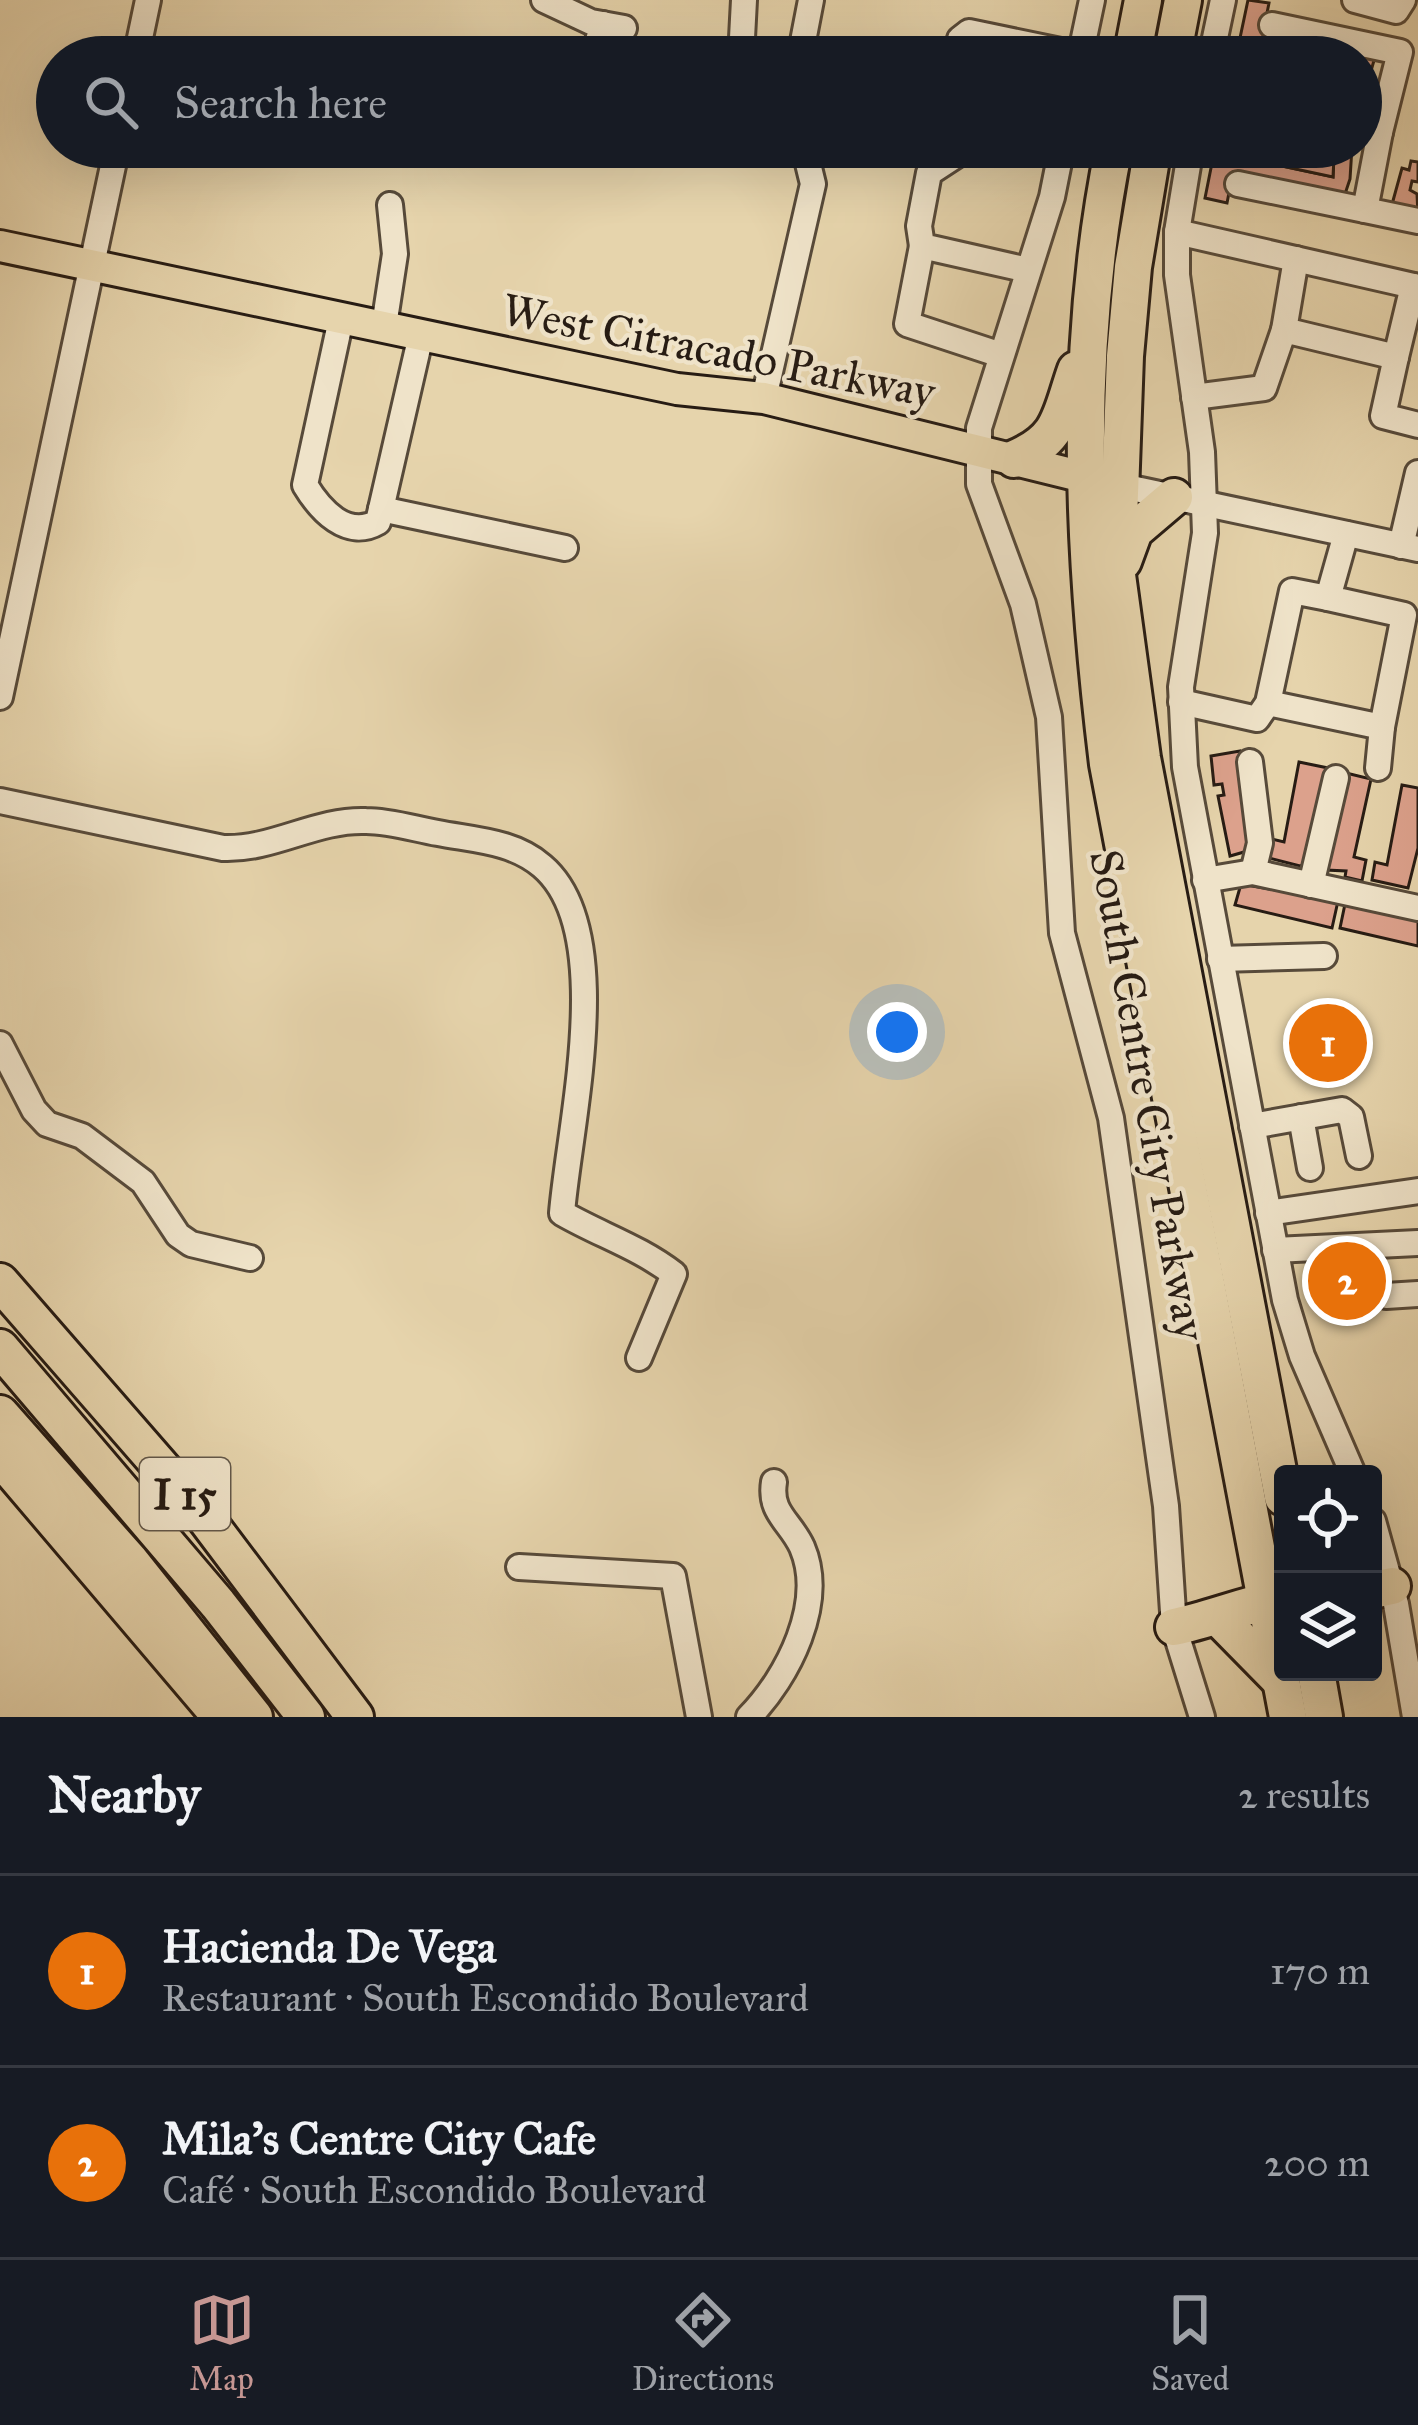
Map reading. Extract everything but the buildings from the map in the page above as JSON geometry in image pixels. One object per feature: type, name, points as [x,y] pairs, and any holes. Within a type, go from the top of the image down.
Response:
[{"type":"highway","points":[[1136,36],[1143,0]]},
{"type":"highway","points":[[1176,36],[1183,0]]},
{"type":"highway","name":"South Centre City Parkway","points":[[1111,168],[1089,332],[1100,481],[1108,764],[1274,1602]]},
{"type":"highway","name":"South Centre City Parkway","points":[[1150,168],[1100,481],[1118,575],[1142,758],[1277,1465]]},
{"type":"highway","points":[[1014,458],[1042,447],[1056,430],[1089,332]]},
{"type":"highway","points":[[1118,575],[1134,531],[1189,500]]},
{"type":"highway","name":"I 15","points":[[0,1282],[203,1515],[355,1717]]},
{"type":"highway","points":[[0,1348],[218,1604],[306,1717]]},
{"type":"highway","points":[[0,1414],[130,1561],[254,1717]]},
{"type":"highway","name":"I 15","points":[[0,1457],[220,1717]]},
{"type":"highway","points":[[1274,1607],[1225,1608],[1202,1624],[1274,1663]]},
{"type":"highway","name":"South Centre City Parkway","points":[[1288,1717],[1297,1681]]},
{"type":"highway","name":"South Centre City Parkway","points":[[1301,1681],[1324,1717]]},
{"type":"main road","name":"West Citracado Parkway","points":[[0,246],[677,389],[764,398],[1100,481]]},
{"type":"street","points":[[140,36],[148,0]]},
{"type":"street","points":[[544,0],[614,26],[607,36]]},
{"type":"street","points":[[743,36],[744,0]]},
{"type":"street","points":[[804,36],[811,0]]},
{"type":"street","points":[[1084,36],[1092,0]]},
{"type":"street","points":[[1215,36],[1223,0]]},
{"type":"street","points":[[1355,0],[1396,11],[1403,0]]},
{"type":"street","points":[[1272,26],[1321,36]]},
{"type":"street","points":[[1382,108],[1409,54]]},
{"type":"street","points":[[0,698],[113,168]]},
{"type":"street","points":[[764,398],[813,184],[809,168]]},
{"type":"street","points":[[937,168],[929,173],[907,324],[1001,355]]},
{"type":"street","name":"South Centre City Parkway","points":[[1056,168],[979,428],[978,449],[988,517],[1023,604],[1049,717],[1062,933],[1112,1118],[1166,1506],[1202,1624],[1202,1717]]},
{"type":"street","points":[[1188,168],[1178,232],[1180,302],[1194,398],[1181,703],[1187,783],[1275,1250],[1302,1356],[1349,1465]]},
{"type":"street","points":[[1365,210],[1368,168]]},
{"type":"street","points":[[1238,184],[1418,221]]},
{"type":"street","points":[[384,326],[395,254],[390,205]]},
{"type":"street","points":[[1178,232],[1415,287],[1383,416],[1418,425]]},
{"type":"street","points":[[922,246],[1028,270]]},
{"type":"street","points":[[1194,398],[1264,388],[1284,330],[1296,259]]},
{"type":"street","points":[[341,319],[304,485],[335,521],[351,527],[378,522],[421,335]]},
{"type":"street","points":[[1284,330],[1396,357]]},
{"type":"street","points":[[1410,548],[1418,473]]},
{"type":"street","name":"West Citracado Parkway","points":[[1100,481],[1410,548]]},
{"type":"street","points":[[382,509],[565,548]]},
{"type":"street","points":[[1328,598],[1346,534]]},
{"type":"street","points":[[1181,703],[1257,719],[1268,703],[1292,591],[1411,616],[1391,682],[1378,768]]},
{"type":"street","points":[[1391,682],[1418,688]]},
{"type":"street","points":[[1268,703],[1382,727]]},
{"type":"street","points":[[1250,762],[1260,843],[1253,872]]},
{"type":"street","points":[[1311,885],[1336,778]]},
{"type":"street","points":[[0,801],[223,848],[250,849],[336,821],[370,820],[510,846],[544,867],[567,899],[585,981],[562,1213],[600,1235],[640,1248],[674,1274],[639,1358]]},
{"type":"street","points":[[1204,880],[1253,872],[1417,902]]},
{"type":"street","points":[[1220,959],[1324,956]]},
{"type":"street","points":[[0,1043],[47,1124],[82,1136],[143,1182],[178,1235],[191,1244],[250,1258]]},
{"type":"street","points":[[1252,1126],[1348,1112],[1359,1156]]},
{"type":"street","points":[[1301,1118],[1310,1168]]},
{"type":"street","points":[[1268,1214],[1418,1191]]},
{"type":"street","points":[[1275,1250],[1418,1243]]},
{"type":"street","points":[[1386,1296],[1418,1294]]},
{"type":"street","points":[[749,1717],[779,1681],[810,1596],[803,1550],[772,1504],[774,1482]]},
{"type":"street","points":[[519,1568],[673,1576],[699,1717]]},
{"type":"street","points":[[1382,1603],[1415,1717]]},
{"type":"place","name":"Hacienda De Vega","points":[[1328,1043]]},
{"type":"place","name":"Mila's Centre City Cafe","points":[[1347,1281]]}]
